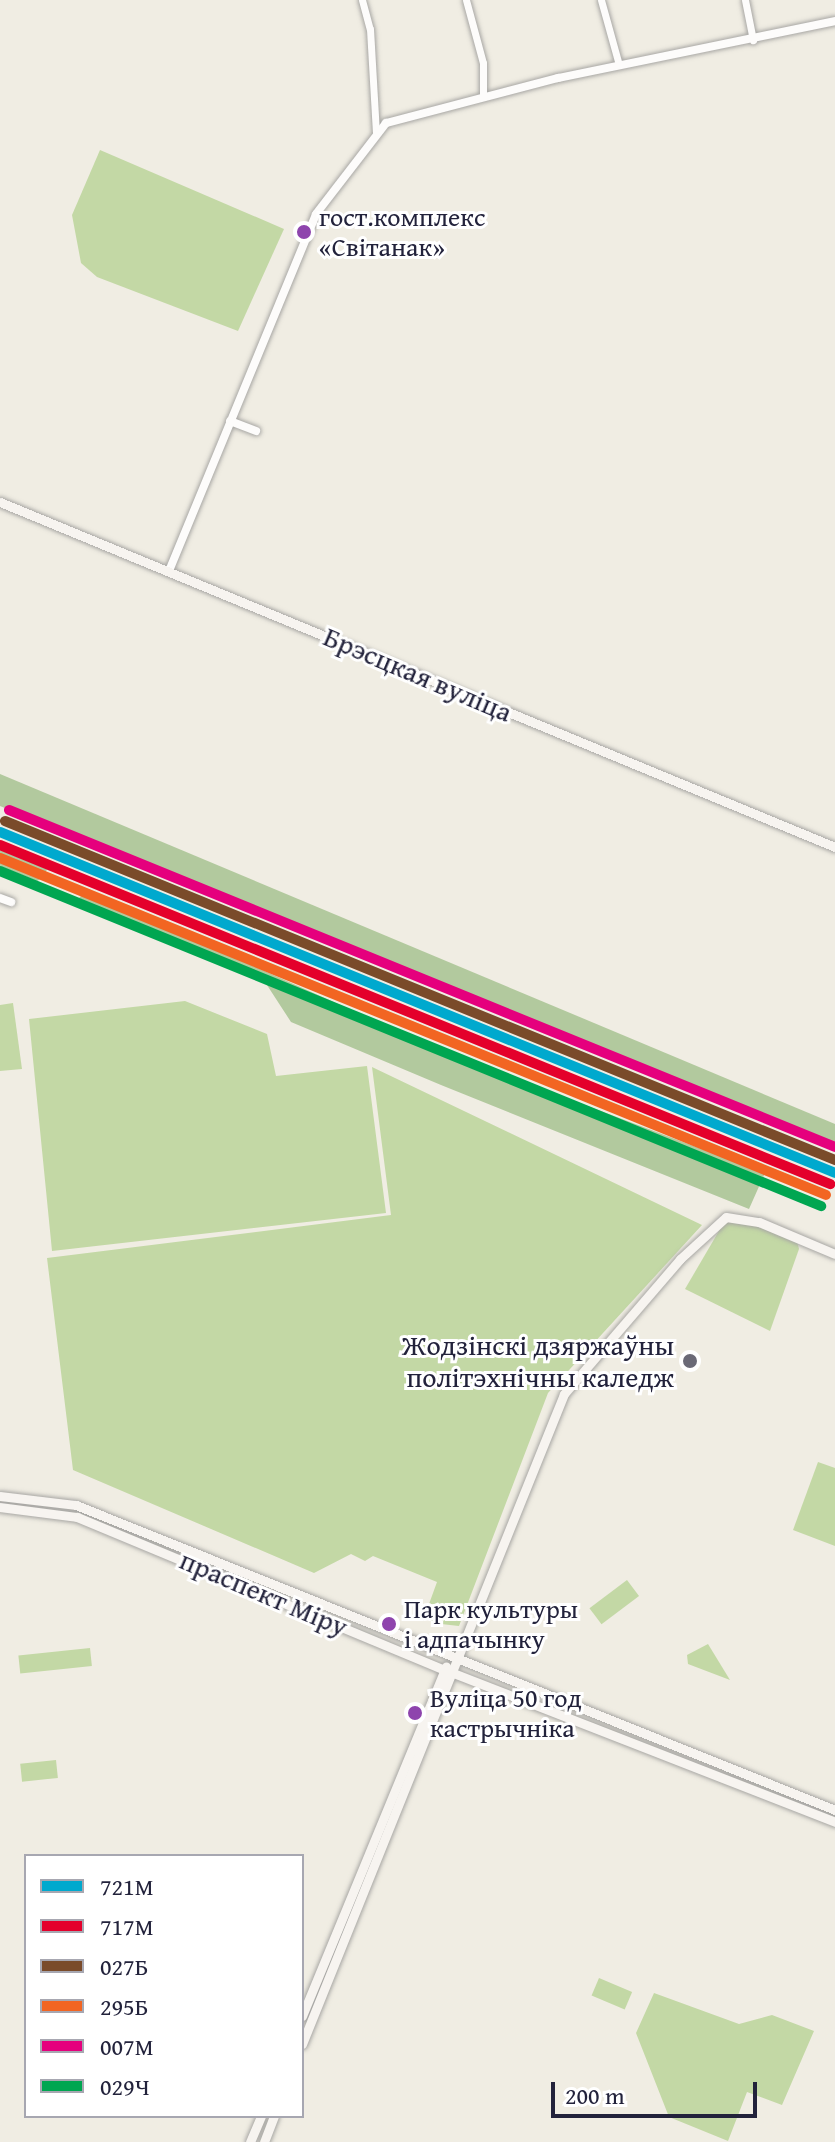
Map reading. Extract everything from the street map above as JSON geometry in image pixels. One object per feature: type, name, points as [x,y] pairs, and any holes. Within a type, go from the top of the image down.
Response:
[{"type":"main road","name":"Брэсцкая вуліца","points":[[0,502],[835,847]]},
{"type":"main road","points":[[304,2011],[454,1659],[555,1410],[680,1259],[733,1215],[835,1254]]},
{"type":"main road","name":"праспект Міру","points":[[0,1496],[37,1496],[76,1505],[834,1809]]},
{"type":"main road","name":"праспект Міру","points":[[0,1507],[77,1517],[448,1671],[832,1820]]},
{"type":"main road","points":[[258,1590],[261,1579]]},
{"type":"main road","points":[[304,2039],[448,1671]]},
{"type":"main road","points":[[666,1754],[670,1744]]},
{"type":"main road","points":[[832,1820],[834,1809]]},
{"type":"main road","points":[[250,2142],[260,2118]]},
{"type":"main road","points":[[264,2142],[273,2118]]},
{"type":"street","points":[[362,0],[370,29],[376,132]]},
{"type":"street","points":[[466,0],[483,63],[483,97]]},
{"type":"street","points":[[601,0],[619,65]]},
{"type":"street","points":[[745,0],[753,40]]},
{"type":"street","points":[[169,571],[316,214],[376,132],[386,123],[619,65],[835,21]]},
{"type":"street","points":[[230,421],[256,431]]},
{"type":"street","points":[[0,898],[11,902]]},
{"type":"green space","points":[[100,150],[284,229],[238,331],[97,277],[81,263],[72,215]]},
{"type":"green space","points":[[0,774],[835,1124],[835,1151],[0,806]]},
{"type":"green space","points":[[0,850],[47,869],[44,877],[37,881],[0,866]]},
{"type":"green space","points":[[86,891],[452,1055],[765,1173],[749,1209],[291,1022],[265,982],[79,898]]},
{"type":"green space","points":[[185,1001],[267,1034],[276,1076],[367,1066],[386,1213],[52,1251],[29,1019]]},
{"type":"green space","points":[[13,1003],[22,1069],[0,1071],[0,1005]]},
{"type":"green space","name":"Парк культуры і адпачынку","points":[[372,1067],[702,1225],[548,1393],[459,1626],[432,1623],[429,1604],[437,1582],[373,1556],[365,1561],[351,1554],[314,1573],[73,1470],[47,1258],[391,1215]]},
{"type":"green space","points":[[742,1218],[797,1241],[799,1249],[770,1331],[685,1289],[723,1224]]},
{"type":"green space","points":[[818,1462],[835,1468],[835,1546],[793,1530]]},
{"type":"green space","points":[[627,1580],[639,1596],[602,1624],[589,1608]]},
{"type":"green space","points":[[708,1644],[730,1680],[688,1664],[687,1655]]},
{"type":"green space","points":[[90,1648],[92,1666],[20,1673],[18,1656]]},
{"type":"green space","points":[[56,1760],[58,1778],[22,1782],[20,1764]]},
{"type":"green space","points":[[599,1978],[632,1992],[625,2010],[592,1995]]},
{"type":"green space","points":[[654,1993],[739,2024],[772,2015],[814,2031],[782,2105],[747,2092],[728,2141],[669,2117],[636,2033]]},
{"type":"transit line","name":"007М","points":[[9,810],[835,1147]]},
{"type":"transit line","name":"027Б","points":[[5,821],[835,1160]]},
{"type":"transit line","name":"721М","points":[[0,832],[835,1173]]},
{"type":"transit line","name":"717М","points":[[0,845],[830,1184]]},
{"type":"transit line","name":"295Б","points":[[0,858],[826,1195]]},
{"type":"transit line","name":"029Ч","points":[[0,871],[821,1206]]},
{"type":"place","name":"гост.комплекс «Світанак»","points":[[304,232]]},
{"type":"place","name":"Жодзінскі дзяржаўны політэхнічны каледж","points":[[690,1361]]},
{"type":"place","name":"Парк культуры і адпачынку","points":[[389,1624]]},
{"type":"place","name":"Вуліца 50 год кастрычніка","points":[[415,1713]]}]
